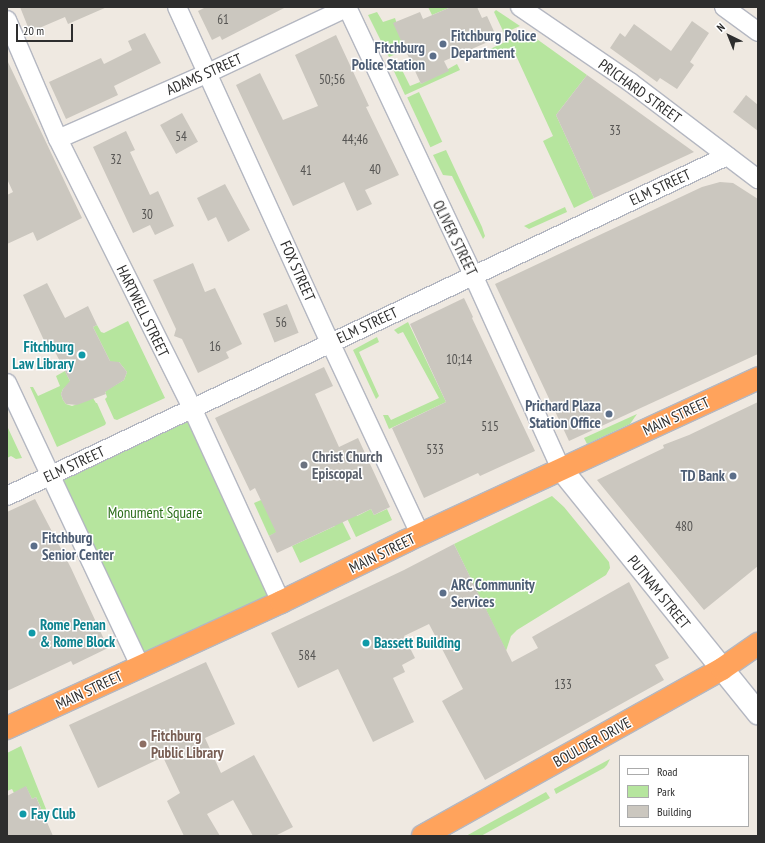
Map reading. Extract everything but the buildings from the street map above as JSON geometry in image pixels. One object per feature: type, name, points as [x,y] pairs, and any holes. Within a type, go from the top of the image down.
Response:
[{"type":"highway","name":"MAIN STREET","points":[[7,728],[281,602],[420,534],[758,378]]},
{"type":"highway","name":"BOULDER DRIVE","points":[[423,836],[722,669],[758,644]]},
{"type":"main road","name":"PUTNAM STREET","points":[[561,469],[758,713]]},
{"type":"street","name":"FOX STREET","points":[[177,7],[330,342],[420,534]]},
{"type":"street","name":"ADAMS STREET","points":[[58,139],[208,73],[348,7]]},
{"type":"street","name":"OLIVER STREET","points":[[348,7],[474,275],[561,469]]},
{"type":"street","name":"PRICHARD STREET","points":[[520,7],[630,82],[758,179]]},
{"type":"street","points":[[724,7],[758,32]]},
{"type":"street","name":"HARTWELL STREET","points":[[7,20],[58,139],[192,408],[281,602]]},
{"type":"street","name":"ELM STREET","points":[[7,496],[330,342],[727,156]]},
{"type":"street","points":[[7,383],[140,666]]},
{"type":"green space","points":[[428,7],[451,7],[432,15]]},
{"type":"green space","points":[[496,10],[520,26],[504,33],[494,12]]},
{"type":"green space","points":[[377,12],[383,22],[395,18],[405,50],[389,57],[368,15]]},
{"type":"green space","points":[[527,32],[587,75],[556,115],[594,198],[574,208],[543,141],[553,136],[513,49],[495,56],[490,49]]},
{"type":"green space","points":[[399,64],[410,86],[420,82],[421,84],[457,64],[460,70],[405,95],[392,67]]},
{"type":"green space","points":[[419,92],[442,142],[430,147],[407,97]]},
{"type":"green space","points":[[446,150],[482,227],[485,236],[483,239],[452,176],[443,175],[433,155]]},
{"type":"green space","points":[[565,207],[567,212],[529,229],[524,226]]},
{"type":"green space","points":[[128,321],[165,398],[117,420],[114,419],[105,399],[107,397],[105,391],[124,380],[127,372],[119,362],[111,363],[93,327],[97,325],[101,332],[104,333]]},
{"type":"green space","points":[[408,322],[446,402],[389,429],[383,415],[388,415],[391,420],[439,398],[403,332],[398,334],[394,330]]},
{"type":"green space","points":[[377,337],[379,342],[359,352],[379,396],[376,399],[353,350]]},
{"type":"green space","points":[[65,371],[71,383],[63,389],[61,394],[66,404],[72,406],[93,398],[97,403],[106,423],[105,425],[57,447],[30,387],[33,387],[38,396],[60,386],[56,376]]},
{"type":"green space","name":"Monument Square","points":[[192,408],[282,601],[141,667],[51,474]]},
{"type":"green space","points":[[637,414],[630,424],[587,444],[584,438]]},
{"type":"green space","points":[[8,428],[22,458],[16,459],[11,456],[7,458]]},
{"type":"green space","points":[[338,477],[357,516],[371,509],[374,515],[387,509],[392,520],[356,537],[329,481]]},
{"type":"green space","points":[[552,496],[564,507],[609,562],[610,568],[606,575],[517,630],[511,636],[506,651],[454,544]]},
{"type":"green space","points":[[261,500],[288,527],[269,536],[254,503]]},
{"type":"green space","points":[[341,519],[351,539],[300,563],[292,546],[335,526],[334,522]]},
{"type":"green space","points":[[21,746],[48,814],[40,818],[37,810],[41,808],[36,797],[32,799],[26,787],[14,793],[12,789],[7,791],[7,753]]},
{"type":"green space","points":[[610,759],[604,768],[556,794],[554,789]]},
{"type":"green space","points":[[546,792],[550,798],[481,836],[466,836]]},
{"type":"place","name":"Fitchburg Police Department","points":[[443,44]]},
{"type":"place","name":"Fitchburg Police Station","points":[[433,56]]},
{"type":"place","name":"Fitchburg Law Library","points":[[82,355]]},
{"type":"place","name":"Prichard Plaza Station Office","points":[[609,414]]},
{"type":"place","name":"Christ Church Episcopal","points":[[304,465]]},
{"type":"place","name":"TD Bank","points":[[733,476]]},
{"type":"place","name":"Fitchburg Senior Center","points":[[34,546]]},
{"type":"place","name":"ARC Community Services","points":[[443,593]]},
{"type":"place","name":"Rome Penan & Rome Block","points":[[32,633]]},
{"type":"place","name":"Bassett Building","points":[[366,643]]},
{"type":"place","name":"Fitchburg Public Library","points":[[143,744]]},
{"type":"place","name":"Fay Club","points":[[23,814]]}]
